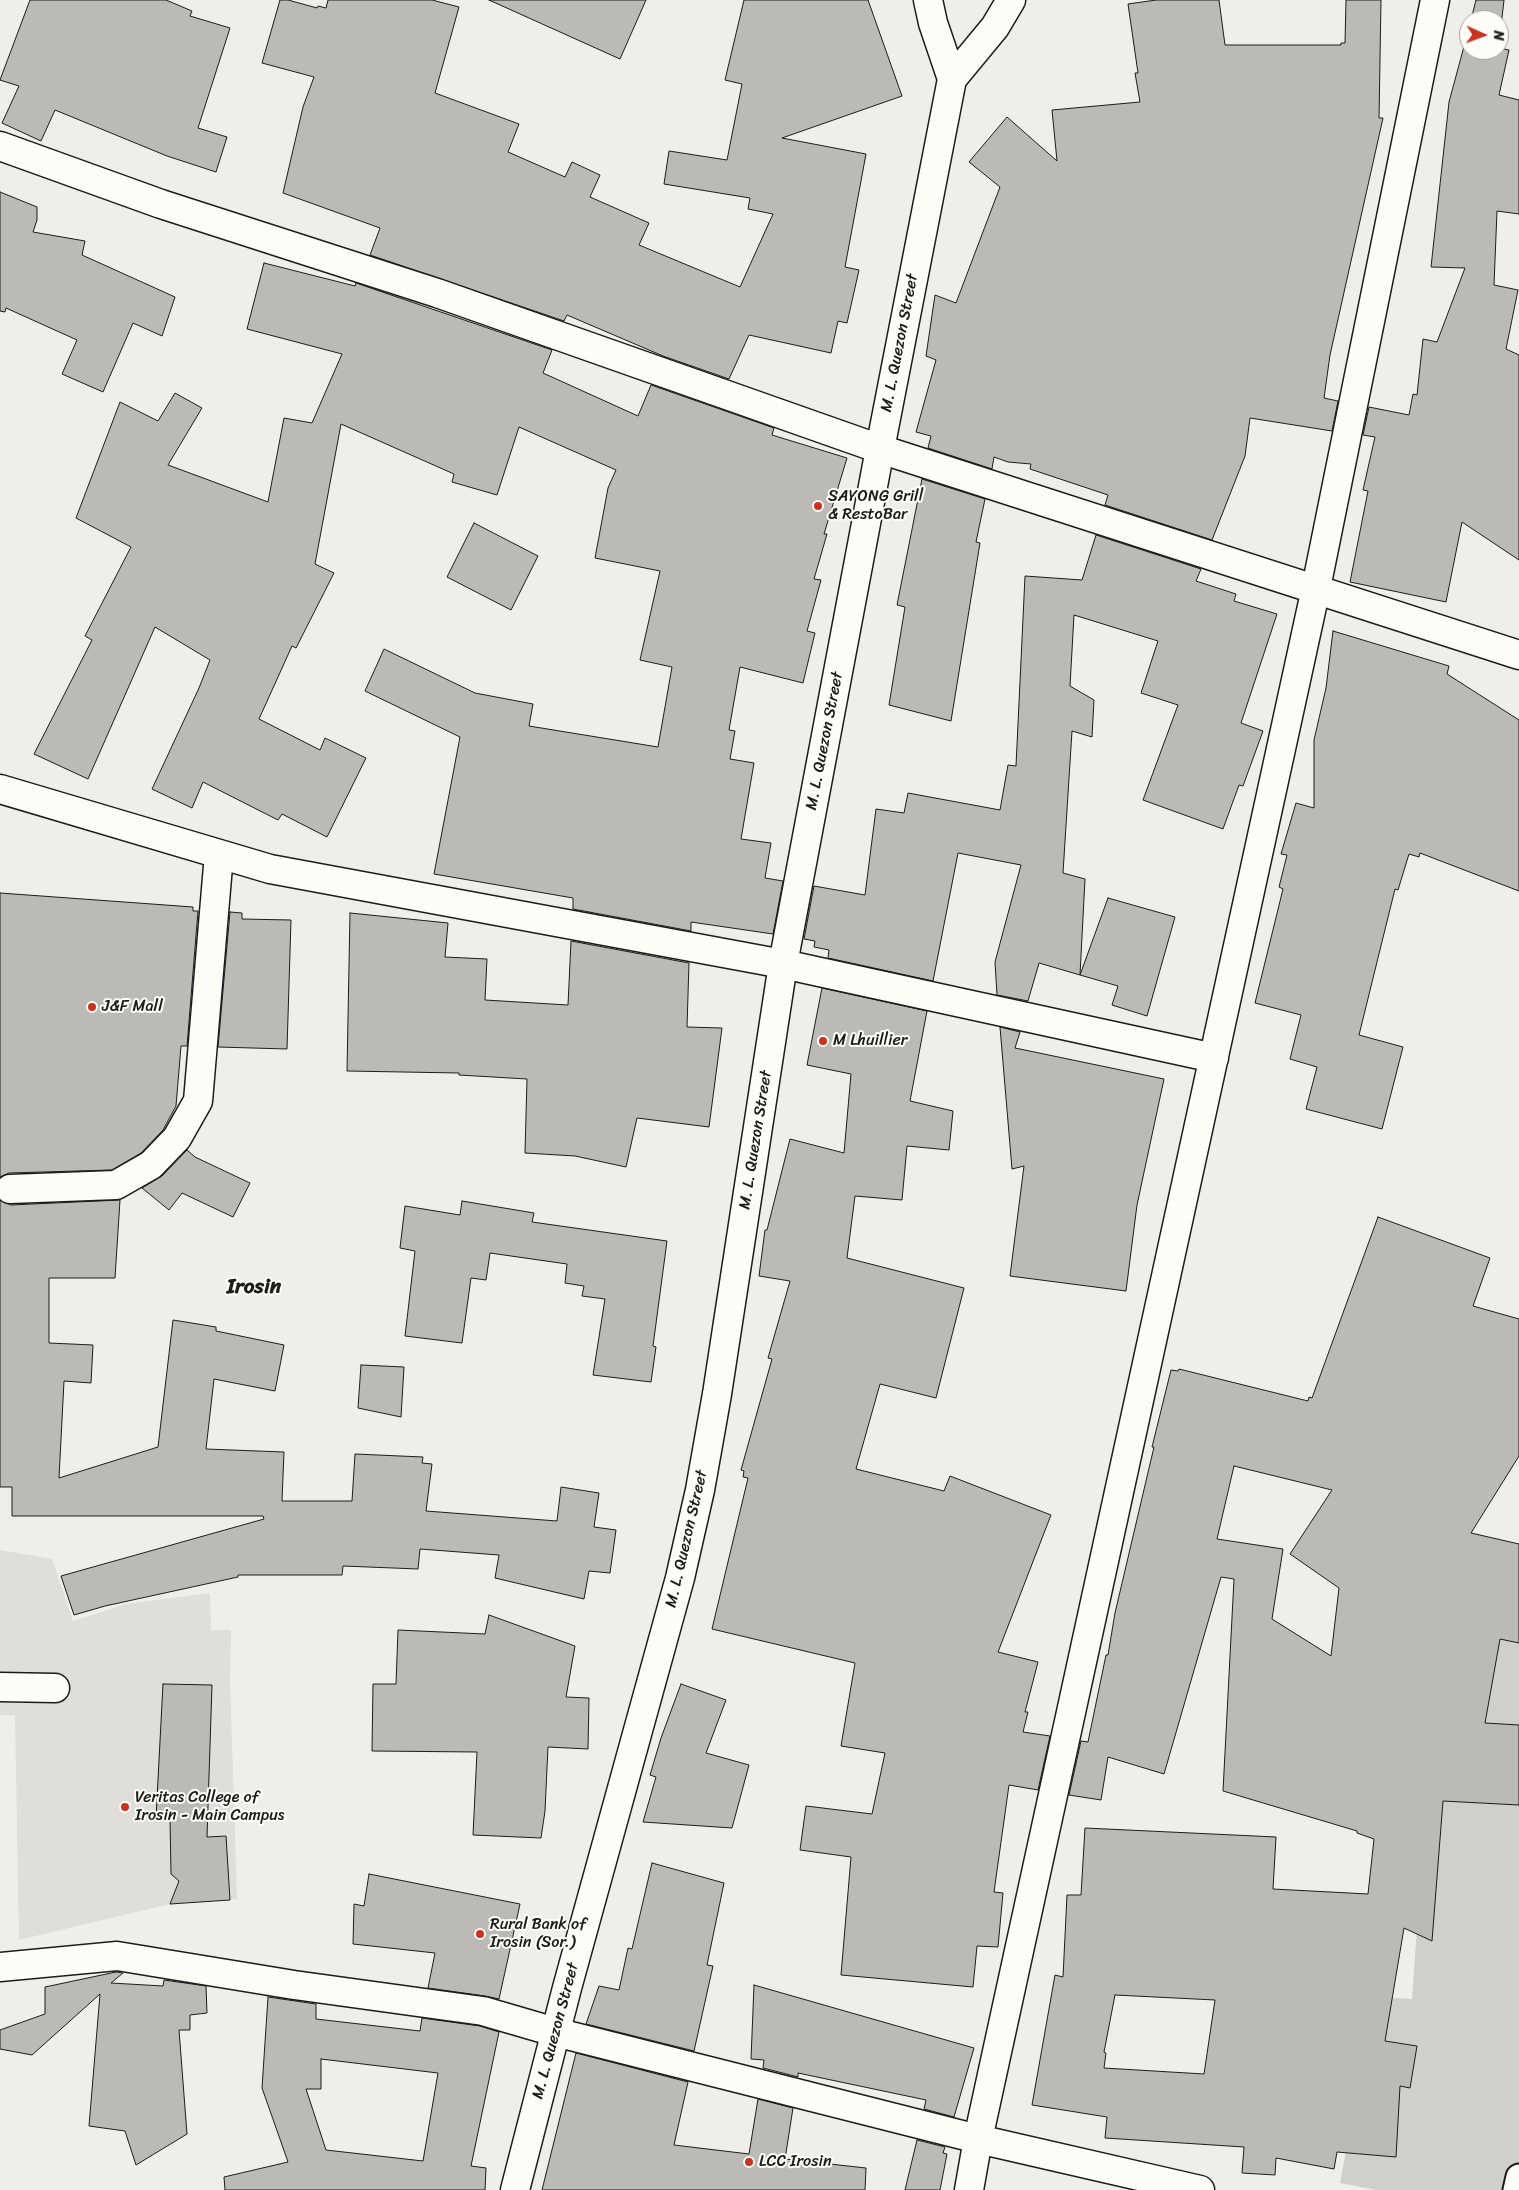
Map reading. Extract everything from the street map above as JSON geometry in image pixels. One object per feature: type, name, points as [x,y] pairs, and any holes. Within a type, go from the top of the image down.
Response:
[{"type":"street","name":"M. L. Quezon Street","points":[[928,0],[933,23],[952,79]]},
{"type":"street","name":"M. L. Quezon Street","points":[[515,2190],[555,2032],[680,1578],[700,1490],[717,1394],[783,964],[952,79],[995,27],[1011,0]]},
{"type":"street","points":[[968,2190],[1316,588],[1435,0]]},
{"type":"street","points":[[0,146],[161,204],[437,293],[880,449],[1519,655]]},
{"type":"street","points":[[0,789],[270,869],[783,964],[1214,1058]]},
{"type":"street","points":[[10,1189],[116,1185],[151,1165],[177,1138],[198,1101],[219,854]]},
{"type":"street","points":[[0,1687],[55,1688]]},
{"type":"street","points":[[0,1967],[117,1956],[294,1985],[483,2011],[555,2032],[978,2139],[1200,2190]]},
{"type":"lane","points":[[1516,2190],[1519,2177]]},
{"type":"shaded area","name":"Veritas College of Irosin - Main Campus","points":[[0,1550],[52,1559],[73,1621],[126,1604],[210,1593],[211,1630],[231,1630],[230,1679],[237,1899],[170,1904],[19,1940],[15,1715],[0,1715]]},
{"type":"shaded area","points":[[1519,1579],[1519,2190],[1377,2190],[1340,2183],[1375,1997],[1412,1999],[1432,1715]]},
{"type":"building","points":[[30,0],[166,0],[192,11],[190,16],[230,28],[198,128],[227,137],[216,172],[167,156],[55,110],[41,141],[2,123],[19,86],[0,80]]},
{"type":"building","points":[[280,0],[288,0],[317,8],[318,6],[326,8],[328,0],[432,0],[459,7],[435,93],[519,124],[508,152],[565,177],[572,162],[600,175],[590,197],[649,223],[639,245],[740,287],[773,214],[748,209],[750,198],[664,184],[669,151],[727,160],[742,84],[725,80],[744,0],[868,0],[902,96],[782,138],[866,154],[845,267],[859,270],[847,323],[838,321],[831,353],[749,335],[729,379],[663,356],[567,315],[564,321],[370,255],[380,228],[283,193],[303,107],[314,77],[262,63]]},
{"type":"building","points":[[489,0],[646,0],[620,59]]},
{"type":"building","points":[[1156,0],[1219,0],[1225,45],[1341,45],[1341,43],[1345,43],[1346,0],[1381,0],[1379,118],[1383,118],[1330,355],[1324,398],[1338,401],[1332,431],[1250,418],[1245,456],[1212,540],[1105,505],[1108,495],[1030,469],[1031,464],[1008,462],[994,457],[992,469],[928,448],[931,436],[916,432],[936,360],[926,356],[935,295],[956,303],[1000,187],[969,162],[1007,117],[1057,161],[1052,110],[1140,102],[1135,73],[1138,73],[1128,4]]},
{"type":"building","points":[[1476,0],[1504,0],[1503,10],[1474,10]]},
{"type":"building","points":[[1460,60],[1507,60],[1499,95],[1519,100],[1519,214],[1497,211],[1494,285],[1518,290],[1506,349],[1519,355],[1519,560],[1462,522],[1446,602],[1350,582],[1368,491],[1363,490],[1375,437],[1363,435],[1369,407],[1409,415],[1413,394],[1417,395],[1423,339],[1437,342],[1465,268],[1431,267],[1449,102]]},
{"type":"building","points":[[0,192],[37,207],[37,220],[33,232],[85,241],[82,255],[175,297],[162,336],[133,323],[103,392],[62,374],[77,340],[6,308],[5,312],[0,311]]},
{"type":"building","points":[[264,263],[355,286],[356,283],[552,350],[543,373],[638,416],[651,385],[774,428],[772,435],[847,458],[824,534],[827,534],[814,579],[821,580],[807,631],[815,633],[803,683],[740,667],[729,730],[735,731],[730,759],[754,763],[741,839],[771,843],[765,878],[783,881],[773,934],[691,922],[691,931],[573,909],[573,898],[434,874],[460,737],[365,691],[384,649],[475,693],[533,704],[529,726],[658,747],[672,667],[640,660],[660,571],[595,558],[608,488],[616,470],[519,427],[497,495],[452,482],[454,474],[341,424],[315,564],[334,573],[296,648],[292,646],[259,719],[320,750],[325,738],[366,758],[327,837],[282,814],[278,820],[203,782],[192,808],[152,789],[210,660],[155,627],[88,779],[34,754],[92,640],[85,636],[131,547],[76,518],[120,402],[158,421],[175,393],[202,408],[168,465],[268,502],[284,418],[312,423],[342,354],[247,329]]},
{"type":"building","points":[[922,479],[985,499],[976,542],[980,543],[951,721],[889,705],[905,607],[897,605]]},
{"type":"building","points":[[474,523],[538,556],[511,610],[447,577]]},
{"type":"building","points":[[1096,535],[1201,569],[1196,581],[1236,594],[1234,601],[1277,614],[1241,723],[1263,731],[1243,786],[1239,785],[1223,829],[1143,800],[1178,705],[1141,693],[1158,641],[1074,615],[1070,686],[1094,700],[1092,737],[1072,731],[1063,873],[1085,879],[1080,975],[1039,963],[1028,1001],[997,995],[995,962],[1021,865],[958,853],[933,981],[828,958],[829,950],[814,947],[815,941],[804,939],[814,886],[865,895],[876,809],[904,813],[908,793],[1000,810],[1008,765],[1016,766],[1025,576],[1082,580]]},
{"type":"building","points":[[1333,631],[1449,666],[1447,674],[1519,720],[1519,891],[1420,853],[1419,857],[1409,854],[1398,890],[1395,889],[1359,1035],[1403,1047],[1382,1129],[1306,1109],[1317,1067],[1290,1059],[1301,1015],[1255,1003],[1283,889],[1279,887],[1287,855],[1281,854],[1296,803],[1314,808],[1314,740],[1326,688]]},
{"type":"building","name":"J&F Mall","points":[[0,893],[193,907],[193,911],[198,911],[187,1046],[181,1046],[176,1106],[163,1130],[141,1153],[112,1170],[9,1173],[0,1177]]},
{"type":"building","points":[[1108,898],[1175,917],[1147,1016],[1112,1005],[1118,986],[1080,975]]},
{"type":"building","points":[[230,912],[242,913],[242,919],[291,920],[287,1049],[218,1047]]},
{"type":"building","points":[[350,913],[448,923],[445,957],[487,959],[485,1000],[568,1005],[571,941],[689,963],[687,1027],[722,1028],[709,1127],[637,1118],[626,1167],[575,1156],[525,1153],[527,1079],[459,1075],[459,1073],[347,1071]]},
{"type":"building","points":[[822,988],[927,1011],[910,1101],[953,1111],[949,1150],[907,1146],[902,1200],[855,1196],[847,1258],[964,1288],[936,1398],[880,1384],[856,1469],[944,1491],[950,1476],[1051,1515],[998,1652],[1038,1662],[1025,1712],[1028,1712],[1023,1732],[1050,1736],[1038,1790],[1009,1785],[994,1892],[1003,1893],[998,1947],[977,1946],[973,1987],[841,1975],[851,1857],[800,1850],[806,1806],[872,1814],[885,1753],[841,1746],[855,1663],[712,1629],[748,1478],[743,1477],[744,1471],[741,1470],[772,1359],[768,1358],[790,1281],[759,1276],[765,1230],[767,1230],[790,1139],[844,1153],[851,1074],[807,1065]]},
{"type":"building","points":[[1000,1027],[1020,1032],[1015,1048],[1164,1079],[1137,1205],[1126,1291],[1010,1276],[1024,1166],[1012,1169]]},
{"type":"building","points":[[187,1150],[195,1157],[250,1183],[233,1217],[182,1193],[169,1210],[142,1188],[162,1176]]},
{"type":"building","points":[[0,1200],[11,1205],[120,1200],[115,1278],[49,1278],[49,1343],[93,1345],[91,1383],[64,1381],[59,1478],[158,1447],[173,1320],[216,1327],[216,1331],[284,1345],[275,1391],[214,1379],[206,1449],[284,1452],[282,1501],[352,1501],[355,1454],[423,1457],[422,1463],[432,1464],[426,1511],[557,1521],[561,1487],[599,1493],[594,1527],[616,1530],[610,1573],[589,1571],[584,1599],[495,1578],[499,1555],[420,1549],[418,1569],[343,1566],[342,1575],[238,1575],[238,1577],[105,1606],[74,1615],[61,1576],[264,1519],[263,1516],[12,1516],[12,1487],[0,1487]]},
{"type":"building","points":[[462,1201],[534,1213],[532,1222],[667,1241],[653,1346],[656,1347],[651,1382],[593,1375],[605,1299],[582,1296],[584,1286],[565,1283],[567,1264],[490,1253],[486,1280],[471,1278],[462,1343],[405,1336],[415,1251],[400,1248],[405,1206],[460,1215]]},
{"type":"building","points":[[1378,1217],[1490,1258],[1473,1306],[1519,1319],[1519,1456],[1471,1533],[1519,1544],[1519,1643],[1500,1639],[1485,1723],[1519,1725],[1519,1805],[1443,1801],[1432,1941],[1404,1928],[1385,2041],[1417,2046],[1410,2088],[1400,2086],[1396,2157],[1337,2152],[1334,2169],[1276,2158],[1275,2175],[1242,2173],[1244,2147],[1105,2138],[1107,2117],[1032,2105],[1055,1975],[1063,1977],[1067,1895],[1081,1895],[1085,1828],[1276,1837],[1273,1889],[1368,1894],[1374,1839],[1357,1833],[1357,1831],[1223,1791],[1234,1579],[1221,1577],[1164,1774],[1108,1757],[1101,1800],[1069,1795],[1081,1741],[1088,1742],[1106,1655],[1108,1655],[1115,1613],[1154,1447],[1152,1447],[1171,1370],[1178,1371],[1179,1369],[1308,1401],[1309,1397],[1312,1398]],"holes":[[[1234,1466],[1332,1490],[1290,1554],[1339,1588],[1331,1656],[1272,1619],[1283,1549],[1217,1539]],[[1115,1995],[1215,2000],[1204,2074],[1104,2068],[1106,2053],[1104,2052]]]},
{"type":"building","points":[[361,1365],[404,1367],[401,1417],[358,1408]]},
{"type":"building","points":[[489,1615],[575,1646],[566,1697],[589,1698],[588,1749],[548,1747],[545,1811],[541,1838],[473,1835],[477,1752],[372,1751],[373,1684],[396,1684],[398,1630],[485,1634]]},
{"type":"building","points":[[163,1684],[212,1685],[207,1837],[226,1836],[230,1900],[170,1904],[179,1881],[171,1874],[170,1818],[156,1818]]},
{"type":"building","points":[[681,1684],[726,1700],[706,1753],[749,1765],[732,1828],[643,1822],[656,1777],[650,1775],[661,1738]]},
{"type":"building","points":[[652,1863],[724,1883],[707,1965],[713,1966],[694,2051],[586,2024],[599,1986],[619,1990],[628,1948],[632,1949]]},
{"type":"building","points":[[369,1874],[520,1904],[499,1999],[428,1988],[435,1953],[353,1944],[354,1904],[364,1906]]},
{"type":"building","points":[[116,1972],[123,1973],[111,1983],[163,1986],[164,1980],[206,1986],[207,2013],[190,2015],[190,2030],[179,2030],[187,2134],[136,2165],[125,2131],[89,2126],[100,1994],[32,2055],[0,2049],[0,2030],[45,2014],[45,1987]]},
{"type":"building","points":[[754,1985],[974,2048],[954,2117],[924,2109],[926,2100],[798,2073],[798,2077],[763,2068],[764,2060],[751,2059]]},
{"type":"building","points":[[268,1997],[316,2004],[316,2019],[420,2031],[422,2018],[480,2026],[499,2032],[471,2166],[486,2168],[485,2190],[225,2190],[224,2177],[288,2162],[262,2088]],"holes":[[[321,2059],[438,2073],[423,2161],[326,2150],[306,2089],[321,2089]]]},
{"type":"building","points":[[576,2053],[688,2082],[674,2145],[749,2154],[758,2099],[793,2108],[785,2159],[866,2168],[865,2190],[542,2190]]},
{"type":"building","points":[[917,2140],[945,2147],[943,2153],[947,2154],[940,2190],[905,2190]]},
{"type":"place","name":"SAYONG Grill & RestoBar","points":[[818,506]]},
{"type":"place","name":"J&F Mall","points":[[92,1007]]},
{"type":"place","name":"M Lhuillier","points":[[823,1041]]},
{"type":"place","name":"Veritas College of Irosin - Main Campus","points":[[125,1807]]},
{"type":"place","name":"Rural Bank of Irosin (Sor.)","points":[[480,1934]]},
{"type":"place","name":"LCC Irosin","points":[[749,2162]]},
{"type":"district","name":"Irosin","points":[[254,1288]]}]
